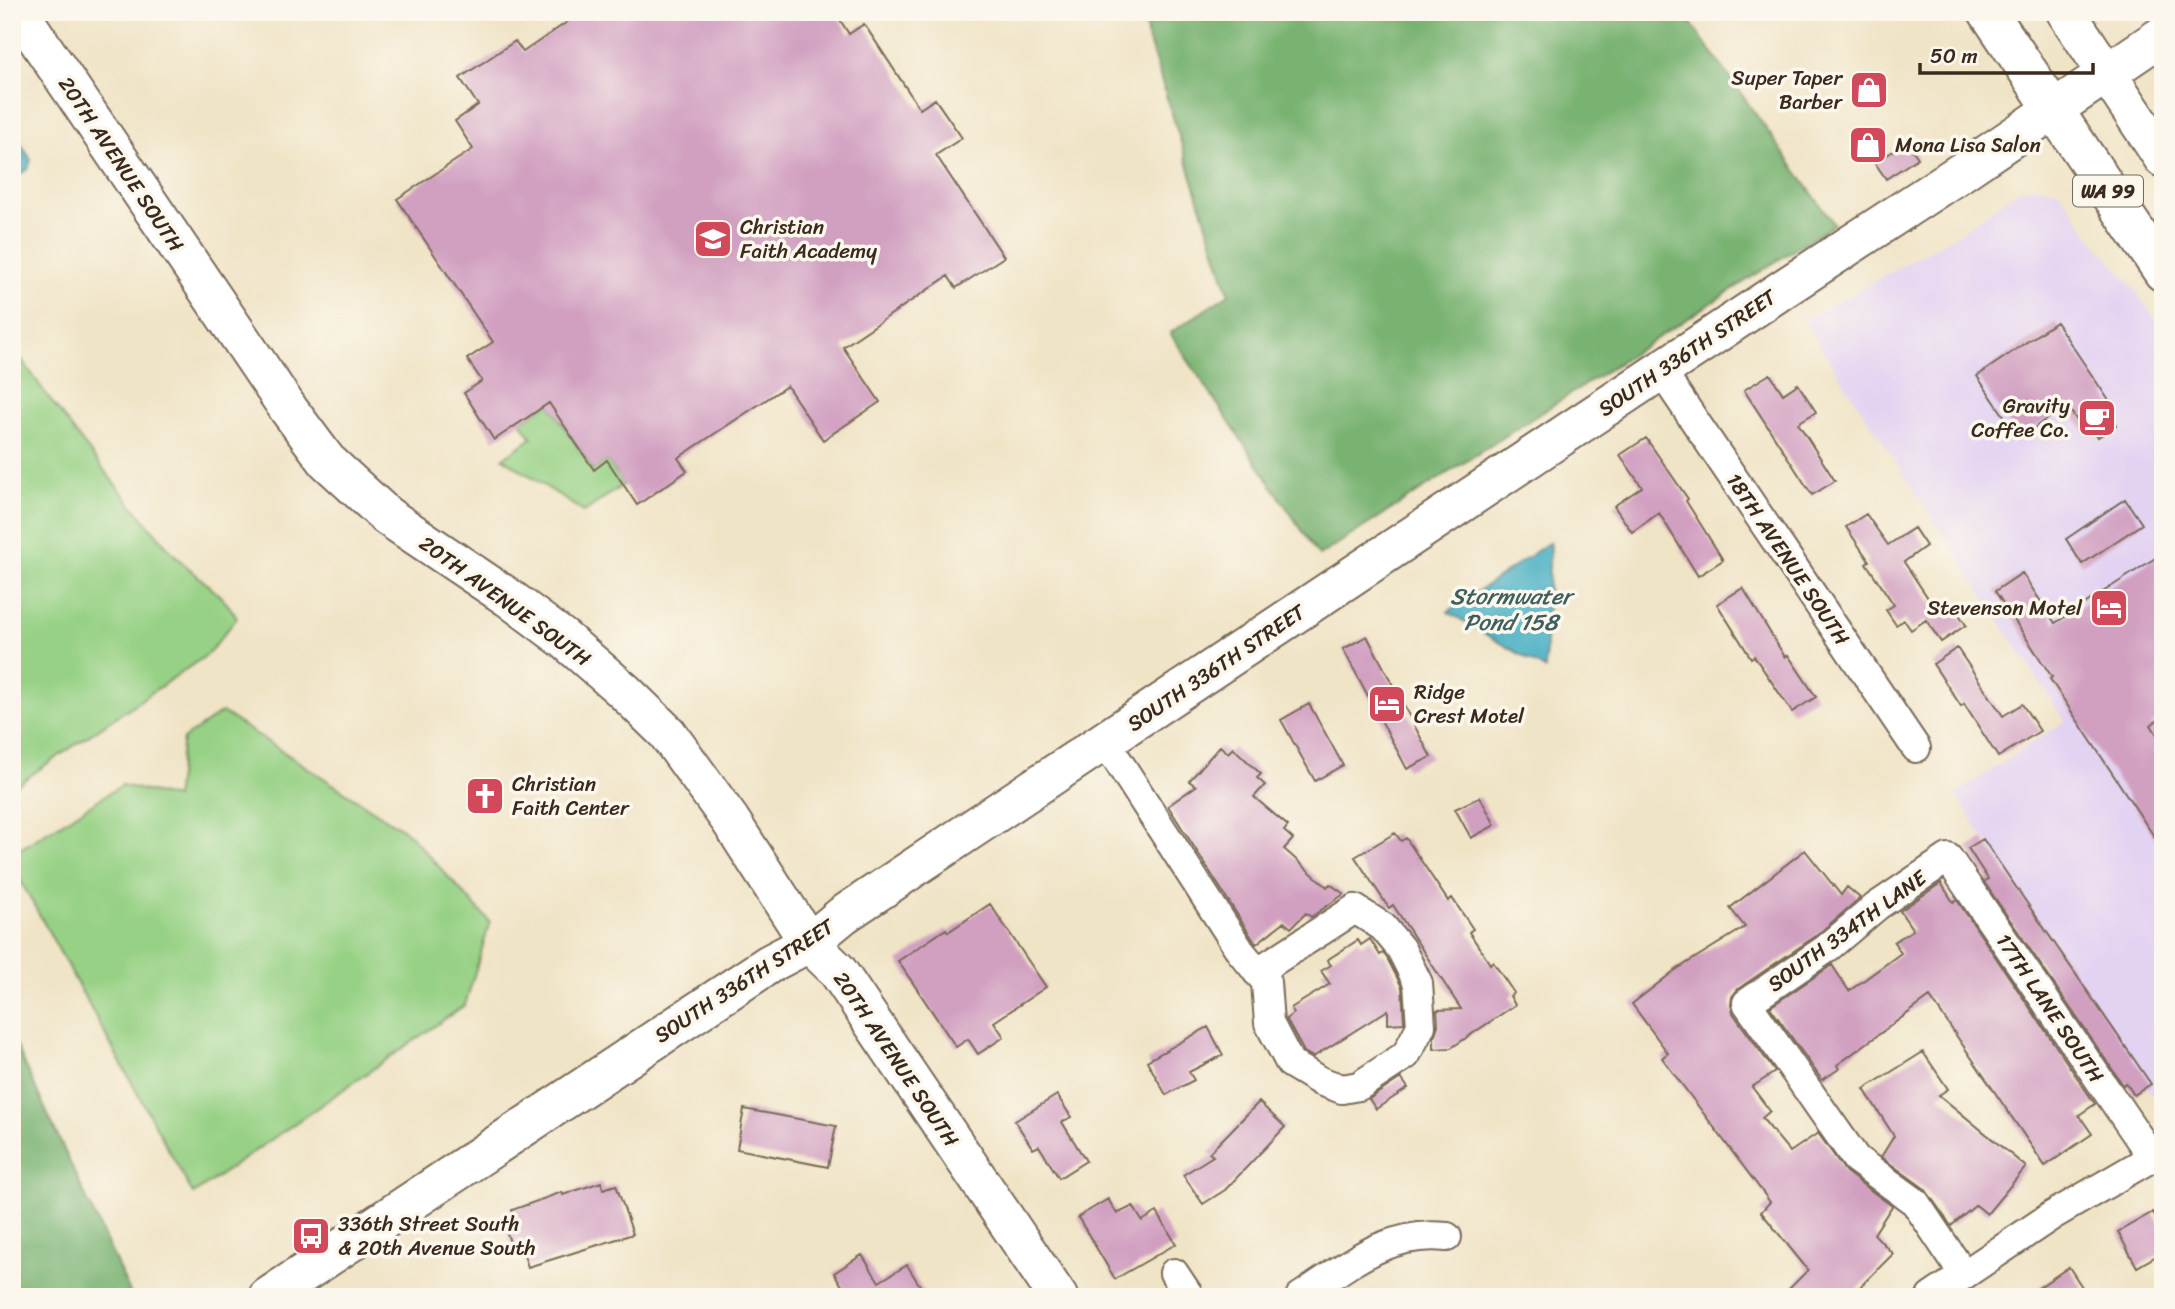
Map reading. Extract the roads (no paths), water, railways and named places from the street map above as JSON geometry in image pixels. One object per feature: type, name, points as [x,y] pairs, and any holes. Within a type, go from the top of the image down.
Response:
[{"type":"main road","name":"20TH AVENUE SOUTH","points":[[19,12],[289,410],[327,461],[387,516],[509,598],[564,639],[633,699],[667,733],[716,799],[809,943],[837,970],[1058,1297]]},
{"type":"main road","name":"WA 99","points":[[1988,12],[2163,272]]},
{"type":"main road","name":"WA 99","points":[[2066,12],[2163,158]]},
{"type":"main road","name":"SOUTH 336TH STREET","points":[[268,1297],[769,964],[809,943],[843,915],[2163,35]]},
{"type":"street","name":"18TH AVENUE SOUTH","points":[[1661,371],[1916,747]]},
{"type":"street","points":[[1105,741],[1241,952],[1257,972],[1266,982],[1269,1023],[1290,1063],[1320,1081],[1342,1089],[1359,1086],[1406,1055],[1421,1026],[1418,983],[1401,949],[1383,927],[1355,909],[1257,972]]},
{"type":"street","name":"SOUTH 334TH LANE","points":[[1948,858],[1877,906],[1826,949],[1747,1003],[1856,1159],[1915,1202],[1964,1275]]},
{"type":"street","name":"17TH LANE SOUTH","points":[[1948,858],[2157,1154]]},
{"type":"street","points":[[1931,1297],[2053,1215],[2157,1154]]},
{"type":"street","points":[[1300,1297],[1365,1255],[1391,1242],[1419,1235],[1447,1237]]},
{"type":"street","points":[[1174,1273],[1190,1297]]},
{"type":"water","points":[[12,129],[31,160],[28,169],[12,179]]},
{"type":"water","name":"Stormwater Pond 158","points":[[1550,542],[1545,669],[1448,612]]},
{"type":"place","name":"Super Taper Barber","points":[[1869,90]]},
{"type":"place","name":"Mona Lisa Salon","points":[[1868,145]]},
{"type":"place","name":"Christian Faith Academy","points":[[713,239]]},
{"type":"place","name":"Gravity Coffee Co.","points":[[2097,418]]},
{"type":"place","name":"Stevenson Motel","points":[[2109,608]]},
{"type":"place","name":"Ridge Crest Motel","points":[[1387,704]]},
{"type":"place","name":"Christian Faith Center","points":[[485,796]]},
{"type":"place","name":"336th Street South & 20th Avenue South","points":[[311,1236]]}]
